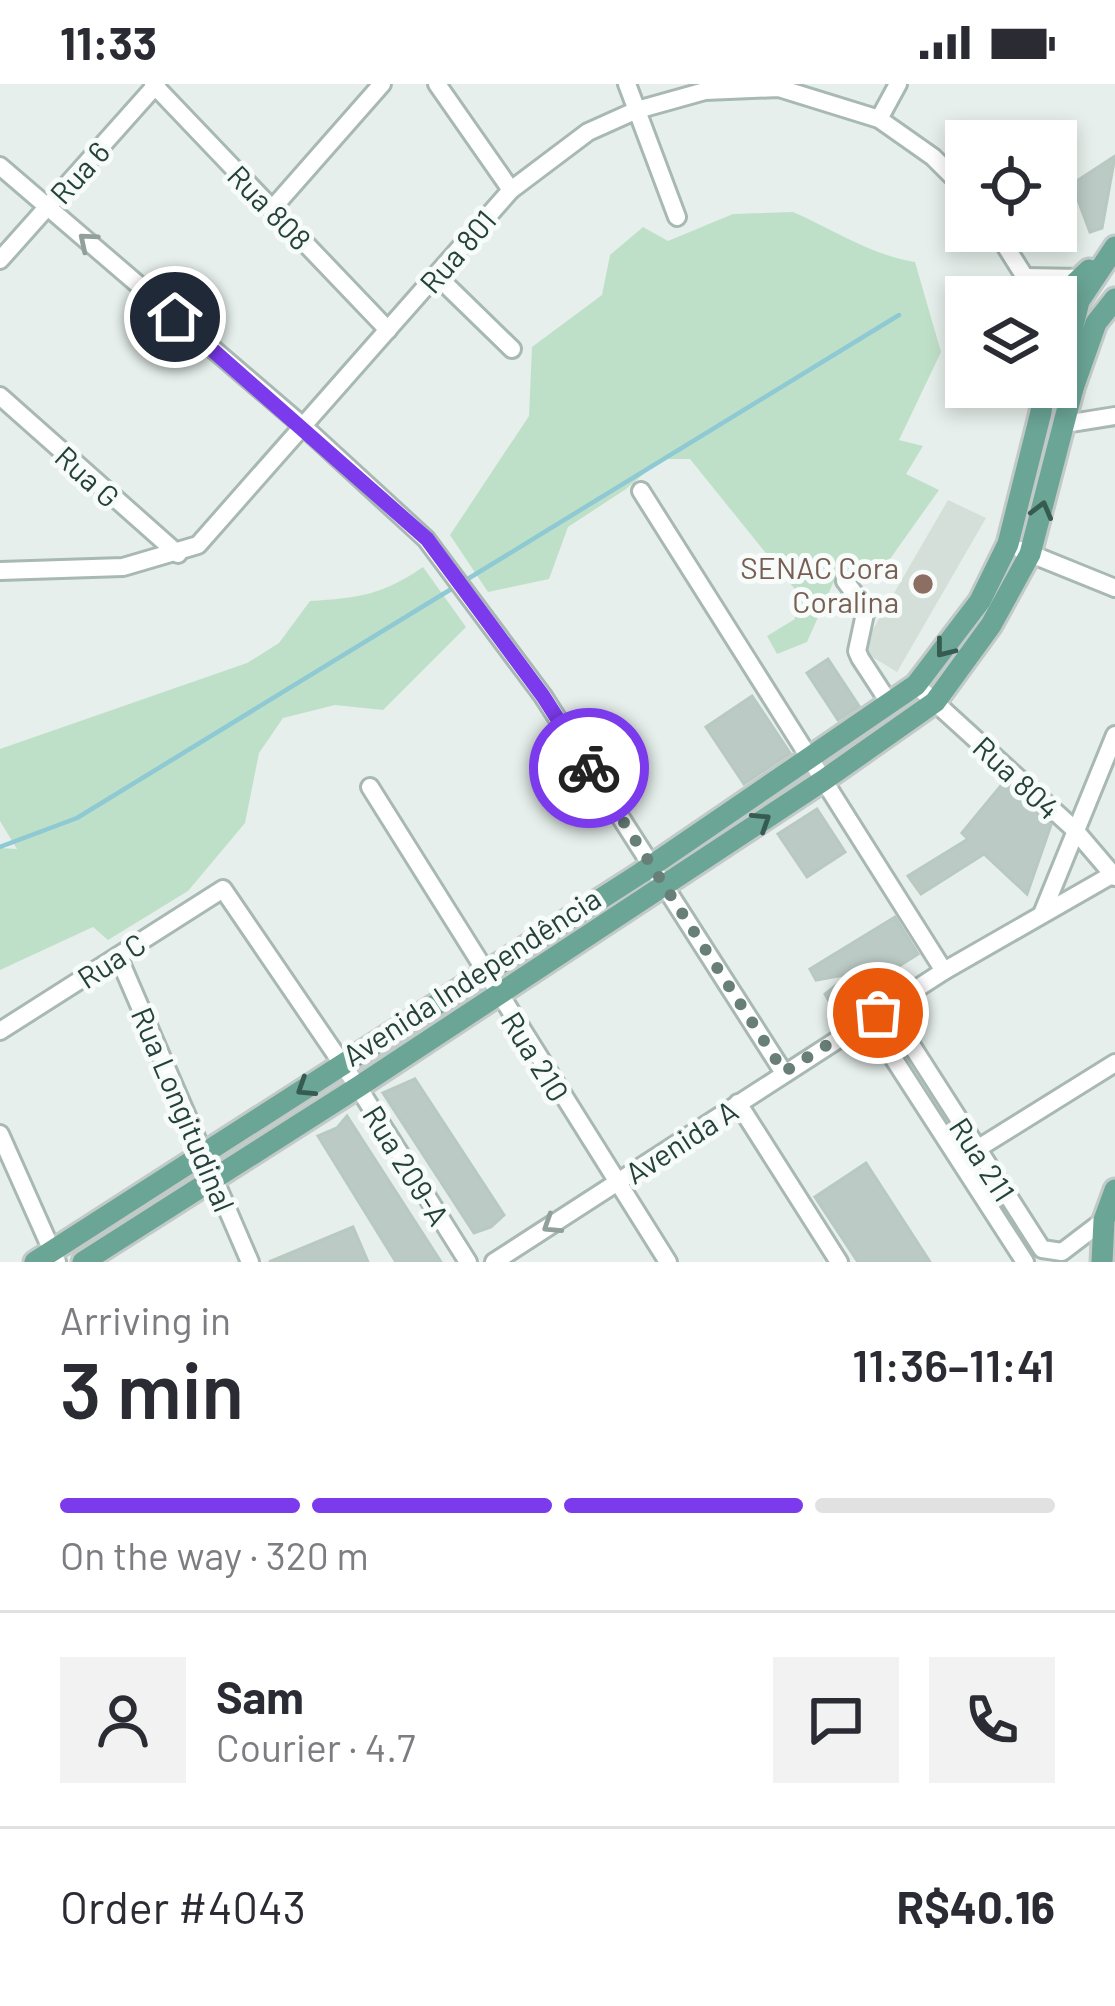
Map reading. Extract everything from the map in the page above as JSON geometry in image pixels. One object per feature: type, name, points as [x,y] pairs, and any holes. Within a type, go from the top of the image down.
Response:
[{"type":"main road","points":[[1077,282],[1115,246]]},
{"type":"main road","points":[[1077,309],[1115,246]]},
{"type":"main road","name":"Avenida Independência","points":[[1077,374],[1096,323],[1115,299]]},
{"type":"main road","name":"Avenida Independência","points":[[658,876],[916,685],[980,602],[1008,544],[1042,408]]},
{"type":"main road","name":"Avenida Independência","points":[[83,1262],[358,1087],[491,985],[658,876],[824,780],[935,702],[992,626],[1030,554],[1068,408]]},
{"type":"main road","name":"Avenida Independência","points":[[48,1258],[340,1065],[491,985]]},
{"type":"main road","points":[[1102,1262],[1104,1220],[1115,1190]]},
{"type":"street","points":[[272,209],[382,84]]},
{"type":"street","points":[[437,84],[511,190]]},
{"type":"street","points":[[627,84],[677,217]]},
{"type":"street","points":[[879,119],[898,84]]},
{"type":"street","name":"Rua 808","points":[[155,85],[388,330]]},
{"type":"street","name":"Rua 6","points":[[0,260],[155,85]]},
{"type":"street","name":"Rua 801","points":[[0,572],[123,567],[198,545],[511,190],[588,132],[637,110],[705,92],[779,86],[879,119],[945,170]]},
{"type":"street","points":[[0,166],[427,539],[543,696],[784,1072]]},
{"type":"street","points":[[436,275],[512,349]]},
{"type":"street","points":[[1077,278],[1082,278]]},
{"type":"street","points":[[1077,392],[1108,416]]},
{"type":"street","name":"Rua G","points":[[0,396],[178,554]]},
{"type":"street","points":[[1065,424],[1108,416]]},
{"type":"street","points":[[641,490],[944,971]]},
{"type":"street","points":[[1008,544],[1115,588]]},
{"type":"street","points":[[845,581],[866,609],[857,651],[890,704]]},
{"type":"street","name":"Rua 804","points":[[916,685],[1074,829],[1114,875]]},
{"type":"street","points":[[1042,914],[1115,735]]},
{"type":"street","name":"Rua 210","points":[[370,787],[668,1262]]},
{"type":"street","name":"Avenida A","points":[[498,1261],[944,971],[1114,875]]},
{"type":"street","name":"Rua C","points":[[0,1031],[223,889]]},
{"type":"street","name":"Rua 209-A","points":[[223,889],[358,1087],[468,1262]]},
{"type":"street","name":"Rua Longitudinal","points":[[118,956],[250,1262]]},
{"type":"street","name":"Rua 211","points":[[887,1007],[1042,1249],[1063,1257],[1104,1220]]},
{"type":"street","name":"Rua 211","points":[[868,1019],[1025,1262]]},
{"type":"street","points":[[958,1161],[1115,1063]]},
{"type":"street","points":[[738,1103],[839,1262]]},
{"type":"street","points":[[0,1134],[48,1258]]},
{"type":"shaded area","name":"SENAC Cora Coralina","points":[[948,500],[986,518],[897,672],[861,650]]},
{"type":"green space","points":[[793,212],[868,248],[915,262],[941,352],[899,440],[923,446],[906,474],[939,490],[885,566],[866,573],[838,572],[807,642],[777,654],[767,636],[795,619],[794,588],[690,459],[661,459],[568,527],[549,579],[488,592],[450,535],[529,416],[532,347],[602,295],[610,255],[643,227],[668,241],[733,214]]},
{"type":"green space","points":[[423,567],[466,627],[383,710],[335,705],[283,718],[259,753],[245,823],[188,891],[108,940],[93,927],[0,970],[0,848],[17,849],[0,821],[0,749],[247,663],[279,643],[310,601],[370,593]]},
{"type":"building","points":[[1115,156],[1102,228],[1090,232],[1077,197],[1077,181]]},
{"type":"building","points":[[828,659],[859,706],[838,720],[807,673]]},
{"type":"building","points":[[752,696],[790,753],[744,784],[706,727]]},
{"type":"building","points":[[1004,782],[1051,825],[1027,894],[984,854],[921,894],[908,876],[968,839],[962,833]]},
{"type":"building","points":[[817,809],[845,852],[807,877],[778,834]]},
{"type":"building","points":[[895,917],[918,954],[833,1008],[825,994],[850,974],[816,980],[810,969]]},
{"type":"building","points":[[415,1079],[504,1215],[491,1227],[474,1233],[383,1093]]},
{"type":"building","points":[[347,1116],[441,1262],[396,1262],[318,1136],[337,1128]]},
{"type":"building","points":[[866,1163],[930,1262],[858,1262],[815,1197]]},
{"type":"building","points":[[353,1227],[368,1262],[269,1262]]},
{"type":"waterway","points":[[466,580],[899,315]]},
{"type":"waterway","points":[[0,847],[77,818],[453,588]]},
{"type":"way so far","points":[[589,768],[784,1072],[878,1013]]},
{"type":"place","name":"SENAC Cora Coralina","points":[[923,584]]},
{"type":"route","points":[[175,317],[427,539],[543,696],[589,768]]}]
